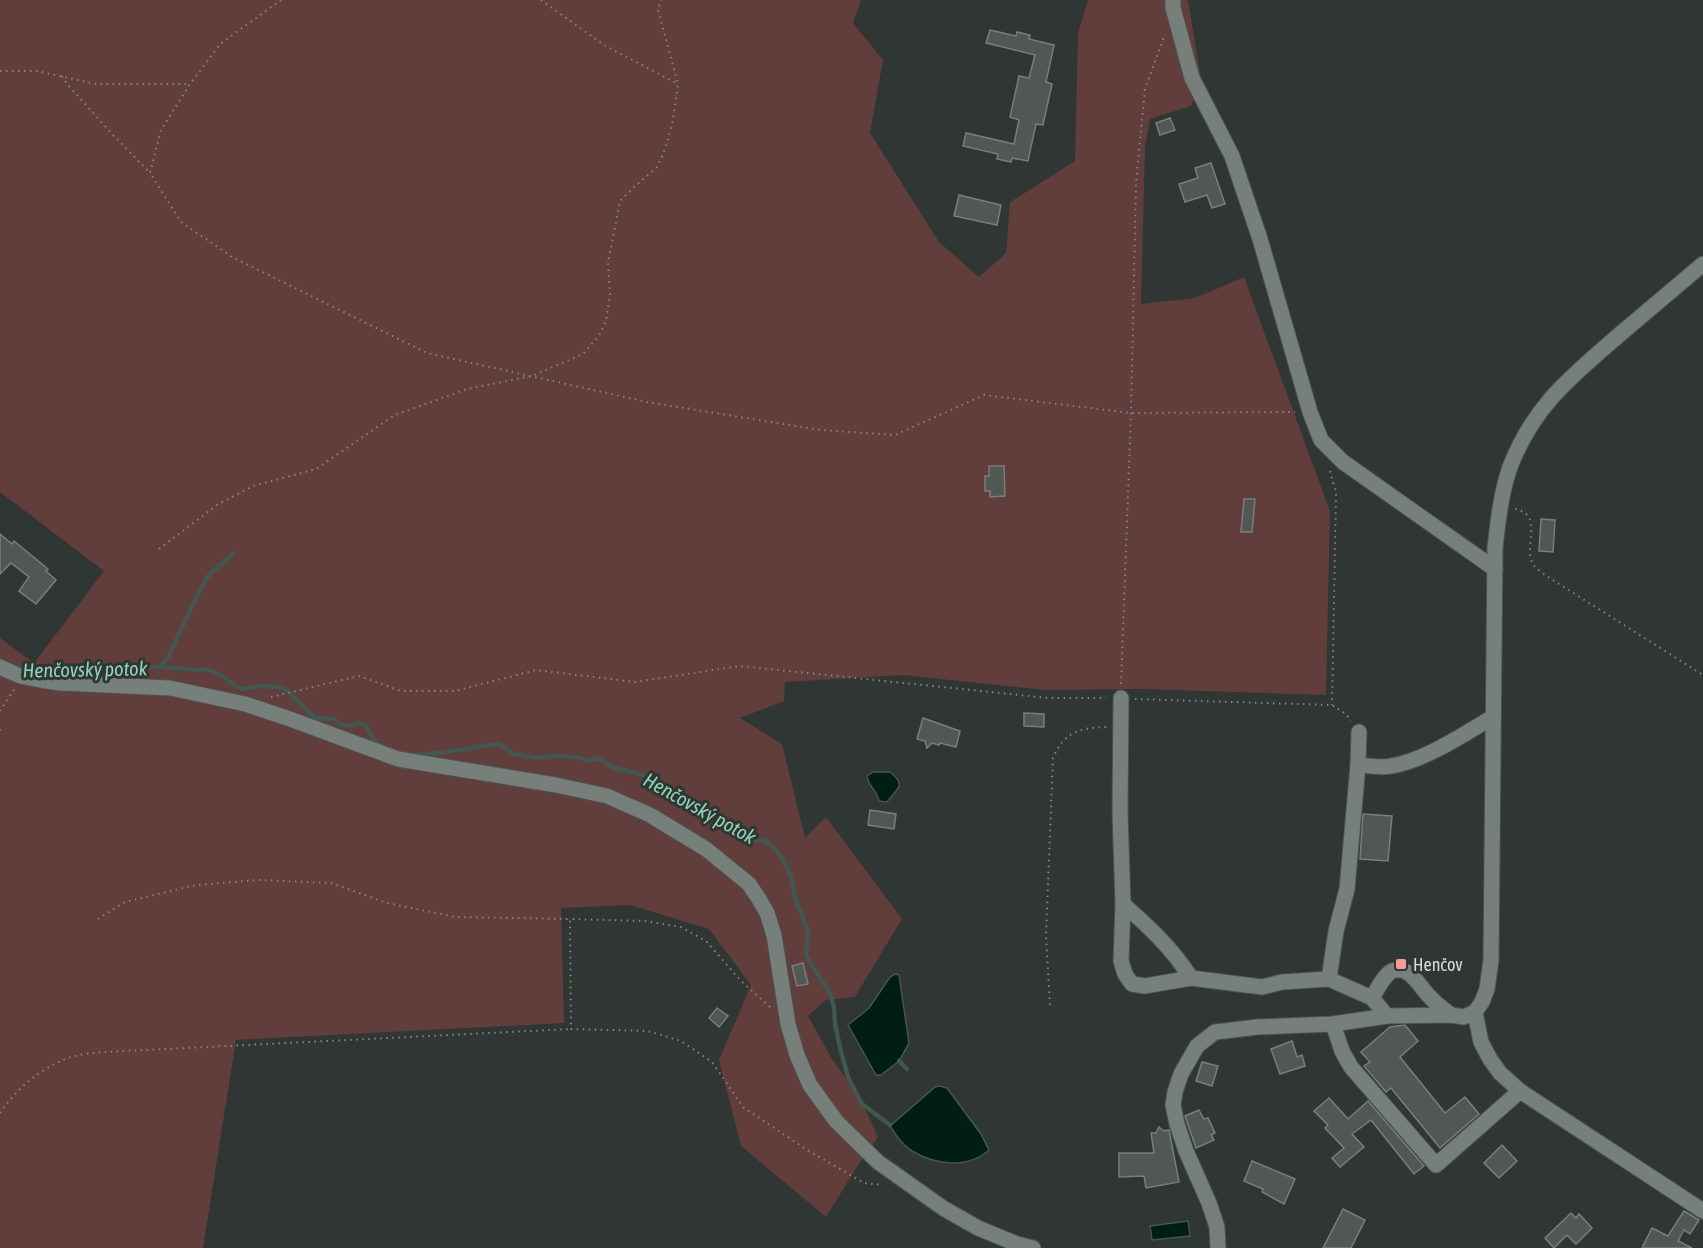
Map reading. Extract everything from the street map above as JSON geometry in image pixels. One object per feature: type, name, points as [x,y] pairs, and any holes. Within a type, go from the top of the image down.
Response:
[{"type":"street","points":[[1173,4],[1192,78],[1232,156],[1260,239],[1310,412],[1321,440],[1343,462],[1496,569]]},
{"type":"street","points":[[1218,1248],[1217,1227],[1177,1124],[1173,1105],[1180,1074],[1197,1046],[1215,1032],[1257,1027],[1333,1024],[1387,1016],[1450,1015],[1464,1017],[1475,1012],[1482,1002],[1487,989],[1491,960],[1495,548],[1506,479],[1529,426],[1548,400],[1574,374],[1703,264]]},
{"type":"street","points":[[1,668],[20,676],[60,682],[170,688],[245,704],[398,759],[556,785],[607,796],[650,815],[706,849],[749,884],[759,899],[767,913],[774,935],[788,1024],[797,1055],[810,1085],[836,1121],[878,1162],[943,1208],[978,1228],[1033,1248]]},
{"type":"street","points":[[1121,698],[1120,813],[1123,904],[1120,961],[1132,984],[1145,986],[1191,978],[1262,987],[1282,982],[1329,979],[1372,998],[1387,1016]]},
{"type":"street","points":[[1358,765],[1390,766],[1413,760],[1493,717]]},
{"type":"street","points":[[1329,979],[1336,930],[1347,889],[1359,732]]},
{"type":"street","points":[[1123,904],[1154,931],[1178,957],[1191,978]]},
{"type":"street","points":[[1372,998],[1387,975],[1393,970],[1404,970],[1418,981],[1428,996],[1450,1015]]},
{"type":"street","points":[[1475,1012],[1481,1042],[1490,1059],[1500,1073],[1520,1091],[1703,1210]]},
{"type":"street","points":[[1333,1024],[1342,1051],[1351,1067],[1436,1165],[1520,1091]]},
{"type":"path","points":[[150,172],[161,130],[190,84],[220,44],[281,0]]},
{"type":"path","points":[[541,0],[604,45],[678,84]]},
{"type":"path","points":[[159,549],[217,506],[253,486],[316,469],[394,415],[466,389],[532,376],[583,354],[599,336],[606,321],[610,294],[608,263],[620,201],[657,167],[672,125],[678,84],[658,10],[661,0]]},
{"type":"path","points":[[1121,698],[1136,183],[1145,89],[1173,4]]},
{"type":"path","points":[[0,71],[37,71],[96,84],[190,84]]},
{"type":"path","points":[[62,76],[114,136],[150,172],[181,222],[232,257],[427,353],[647,402],[821,430],[895,435],[984,395],[1131,413],[1310,412]]},
{"type":"path","points":[[1330,472],[1336,493],[1332,705],[1346,714],[1359,732]]},
{"type":"path","points":[[1500,506],[1520,510],[1527,514],[1531,527],[1530,559],[1533,565],[1545,575],[1703,675]]},
{"type":"path","points":[[245,704],[359,676],[401,692],[455,691],[536,670],[635,682],[740,666],[887,682]]},
{"type":"path","points":[[0,711],[10,696]]},
{"type":"path","points":[[1050,1005],[1046,935],[1053,758],[1059,745],[1069,735],[1087,727],[1121,727]]},
{"type":"path","points":[[0,729],[0,734]]},
{"type":"path","points":[[98,920],[126,902],[196,885],[258,880],[330,883],[387,903],[455,917],[645,921],[681,927],[706,941],[740,980],[788,1024]]},
{"type":"path","points":[[570,919],[571,1029]]},
{"type":"path","points":[[0,1113],[14,1094],[48,1067],[73,1056],[104,1052],[571,1029],[648,1031],[681,1041],[712,1062],[743,1107],[804,1148],[864,1183],[884,1185]]},
{"type":"shaded area","points":[[0,0],[861,0],[853,23],[883,60],[870,133],[939,242],[979,277],[1006,253],[1010,202],[1075,161],[1078,33],[1088,0],[1188,0],[1201,79],[1191,106],[1150,119],[1145,148],[1141,304],[1195,298],[1244,277],[1330,511],[1326,695],[1143,689],[1045,690],[903,675],[785,682],[784,701],[740,718],[782,744],[805,838],[826,817],[902,919],[855,997],[826,1000],[808,1016],[832,1059],[859,1096],[878,1137],[826,1217],[741,1146],[719,1060],[751,985],[709,929],[630,905],[561,908],[564,1023],[236,1040],[203,1248],[0,1248],[0,638],[34,663],[104,571],[0,492]]},
{"type":"shaded area","points":[[873,772],[890,772],[898,780],[899,787],[887,802],[879,801],[869,783],[867,776]]},
{"type":"shaded area","points":[[895,974],[899,975],[909,1043],[899,1061],[881,1075],[876,1075],[848,1025],[869,1008],[890,977]]},
{"type":"shaded area","points":[[935,1087],[947,1088],[981,1134],[989,1150],[981,1156],[951,1163],[921,1156],[908,1149],[890,1126]]},
{"type":"shaded area","points":[[1188,1221],[1190,1236],[1152,1240],[1150,1226]]},
{"type":"building","points":[[990,30],[1016,36],[1017,32],[1030,35],[1029,39],[1054,45],[1046,82],[1052,84],[1043,125],[1036,124],[1028,161],[1012,158],[1011,162],[997,159],[998,154],[963,146],[966,133],[1014,144],[1019,120],[1010,117],[1019,76],[1029,78],[1035,55],[986,43]]},
{"type":"building","points":[[1170,118],[1175,130],[1160,135],[1156,123]]},
{"type":"building","points":[[1211,163],[1225,204],[1212,208],[1207,195],[1185,202],[1179,184],[1198,178],[1195,168]]},
{"type":"building","points":[[959,195],[1001,205],[997,225],[954,216]]},
{"type":"building","points":[[989,466],[1004,466],[1005,496],[990,497],[990,491],[985,491],[985,476],[989,476]]},
{"type":"building","points":[[1244,499],[1255,499],[1252,532],[1241,532]]},
{"type":"building","points":[[1541,519],[1555,520],[1553,552],[1539,551]]},
{"type":"building","points":[[0,534],[12,544],[14,541],[48,569],[46,571],[56,580],[36,604],[19,591],[29,577],[11,563],[0,574]]},
{"type":"building","points":[[1024,713],[1044,714],[1044,727],[1024,726]]},
{"type":"building","points":[[923,718],[960,731],[956,747],[932,743],[927,748],[925,741],[917,739]]},
{"type":"building","points":[[870,810],[896,814],[894,829],[868,825]]},
{"type":"building","points":[[1363,814],[1392,816],[1388,861],[1360,859]]},
{"type":"building","points":[[803,963],[808,984],[797,986],[792,966]]},
{"type":"building","points":[[717,1008],[728,1016],[719,1027],[709,1018]]},
{"type":"building","points":[[1405,1025],[1418,1041],[1400,1057],[1445,1113],[1465,1097],[1479,1114],[1440,1148],[1391,1088],[1386,1092],[1364,1066],[1370,1062],[1361,1052],[1390,1027]]},
{"type":"building","points":[[1292,1041],[1297,1057],[1302,1055],[1305,1066],[1280,1074],[1271,1049]]},
{"type":"building","points":[[1202,1062],[1218,1066],[1212,1086],[1196,1081]]},
{"type":"building","points":[[1329,1098],[1348,1119],[1368,1101],[1424,1166],[1414,1174],[1371,1120],[1352,1134],[1364,1147],[1340,1167],[1332,1158],[1344,1148],[1325,1128],[1328,1125],[1314,1111]]},
{"type":"building","points":[[1199,1110],[1204,1119],[1208,1118],[1215,1133],[1211,1135],[1214,1140],[1196,1148],[1185,1116]]},
{"type":"building","points":[[1159,1127],[1164,1131],[1169,1130],[1179,1182],[1146,1188],[1144,1176],[1119,1177],[1119,1153],[1154,1153],[1151,1133],[1156,1133]]},
{"type":"building","points":[[1502,1145],[1517,1161],[1499,1178],[1484,1163]]},
{"type":"building","points":[[1252,1161],[1295,1179],[1284,1204],[1262,1192],[1263,1189],[1244,1181]]},
{"type":"building","points":[[1343,1209],[1365,1220],[1351,1248],[1323,1248]]},
{"type":"building","points":[[1684,1211],[1699,1220],[1690,1234],[1684,1230],[1678,1241],[1692,1248],[1642,1248],[1652,1228],[1668,1236]]},
{"type":"building","points":[[1571,1213],[1576,1218],[1579,1214],[1592,1228],[1576,1244],[1567,1235],[1554,1248],[1545,1238]]},
{"type":"waterway","points":[[160,667],[168,657],[208,576],[233,553]]},
{"type":"waterway","name":"Henčovský potok","points":[[16,670],[21,667],[73,673],[97,665],[206,669],[221,675],[243,689],[260,686],[287,690],[315,718],[334,719],[347,726],[365,724],[370,734],[382,746]]},
{"type":"waterway","name":"Henčovský potok","points":[[412,755],[498,744],[514,754],[538,758],[578,757],[589,761],[597,758],[613,767],[649,777],[714,820],[748,839],[764,841],[772,846],[783,859],[791,877],[795,898],[808,931],[806,953],[809,961],[830,993],[848,1077],[862,1104],[890,1125]]},
{"type":"waterway","points":[[899,1061],[907,1069]]},
{"type":"place","name":"Henčov","points":[[1401,964]]}]
